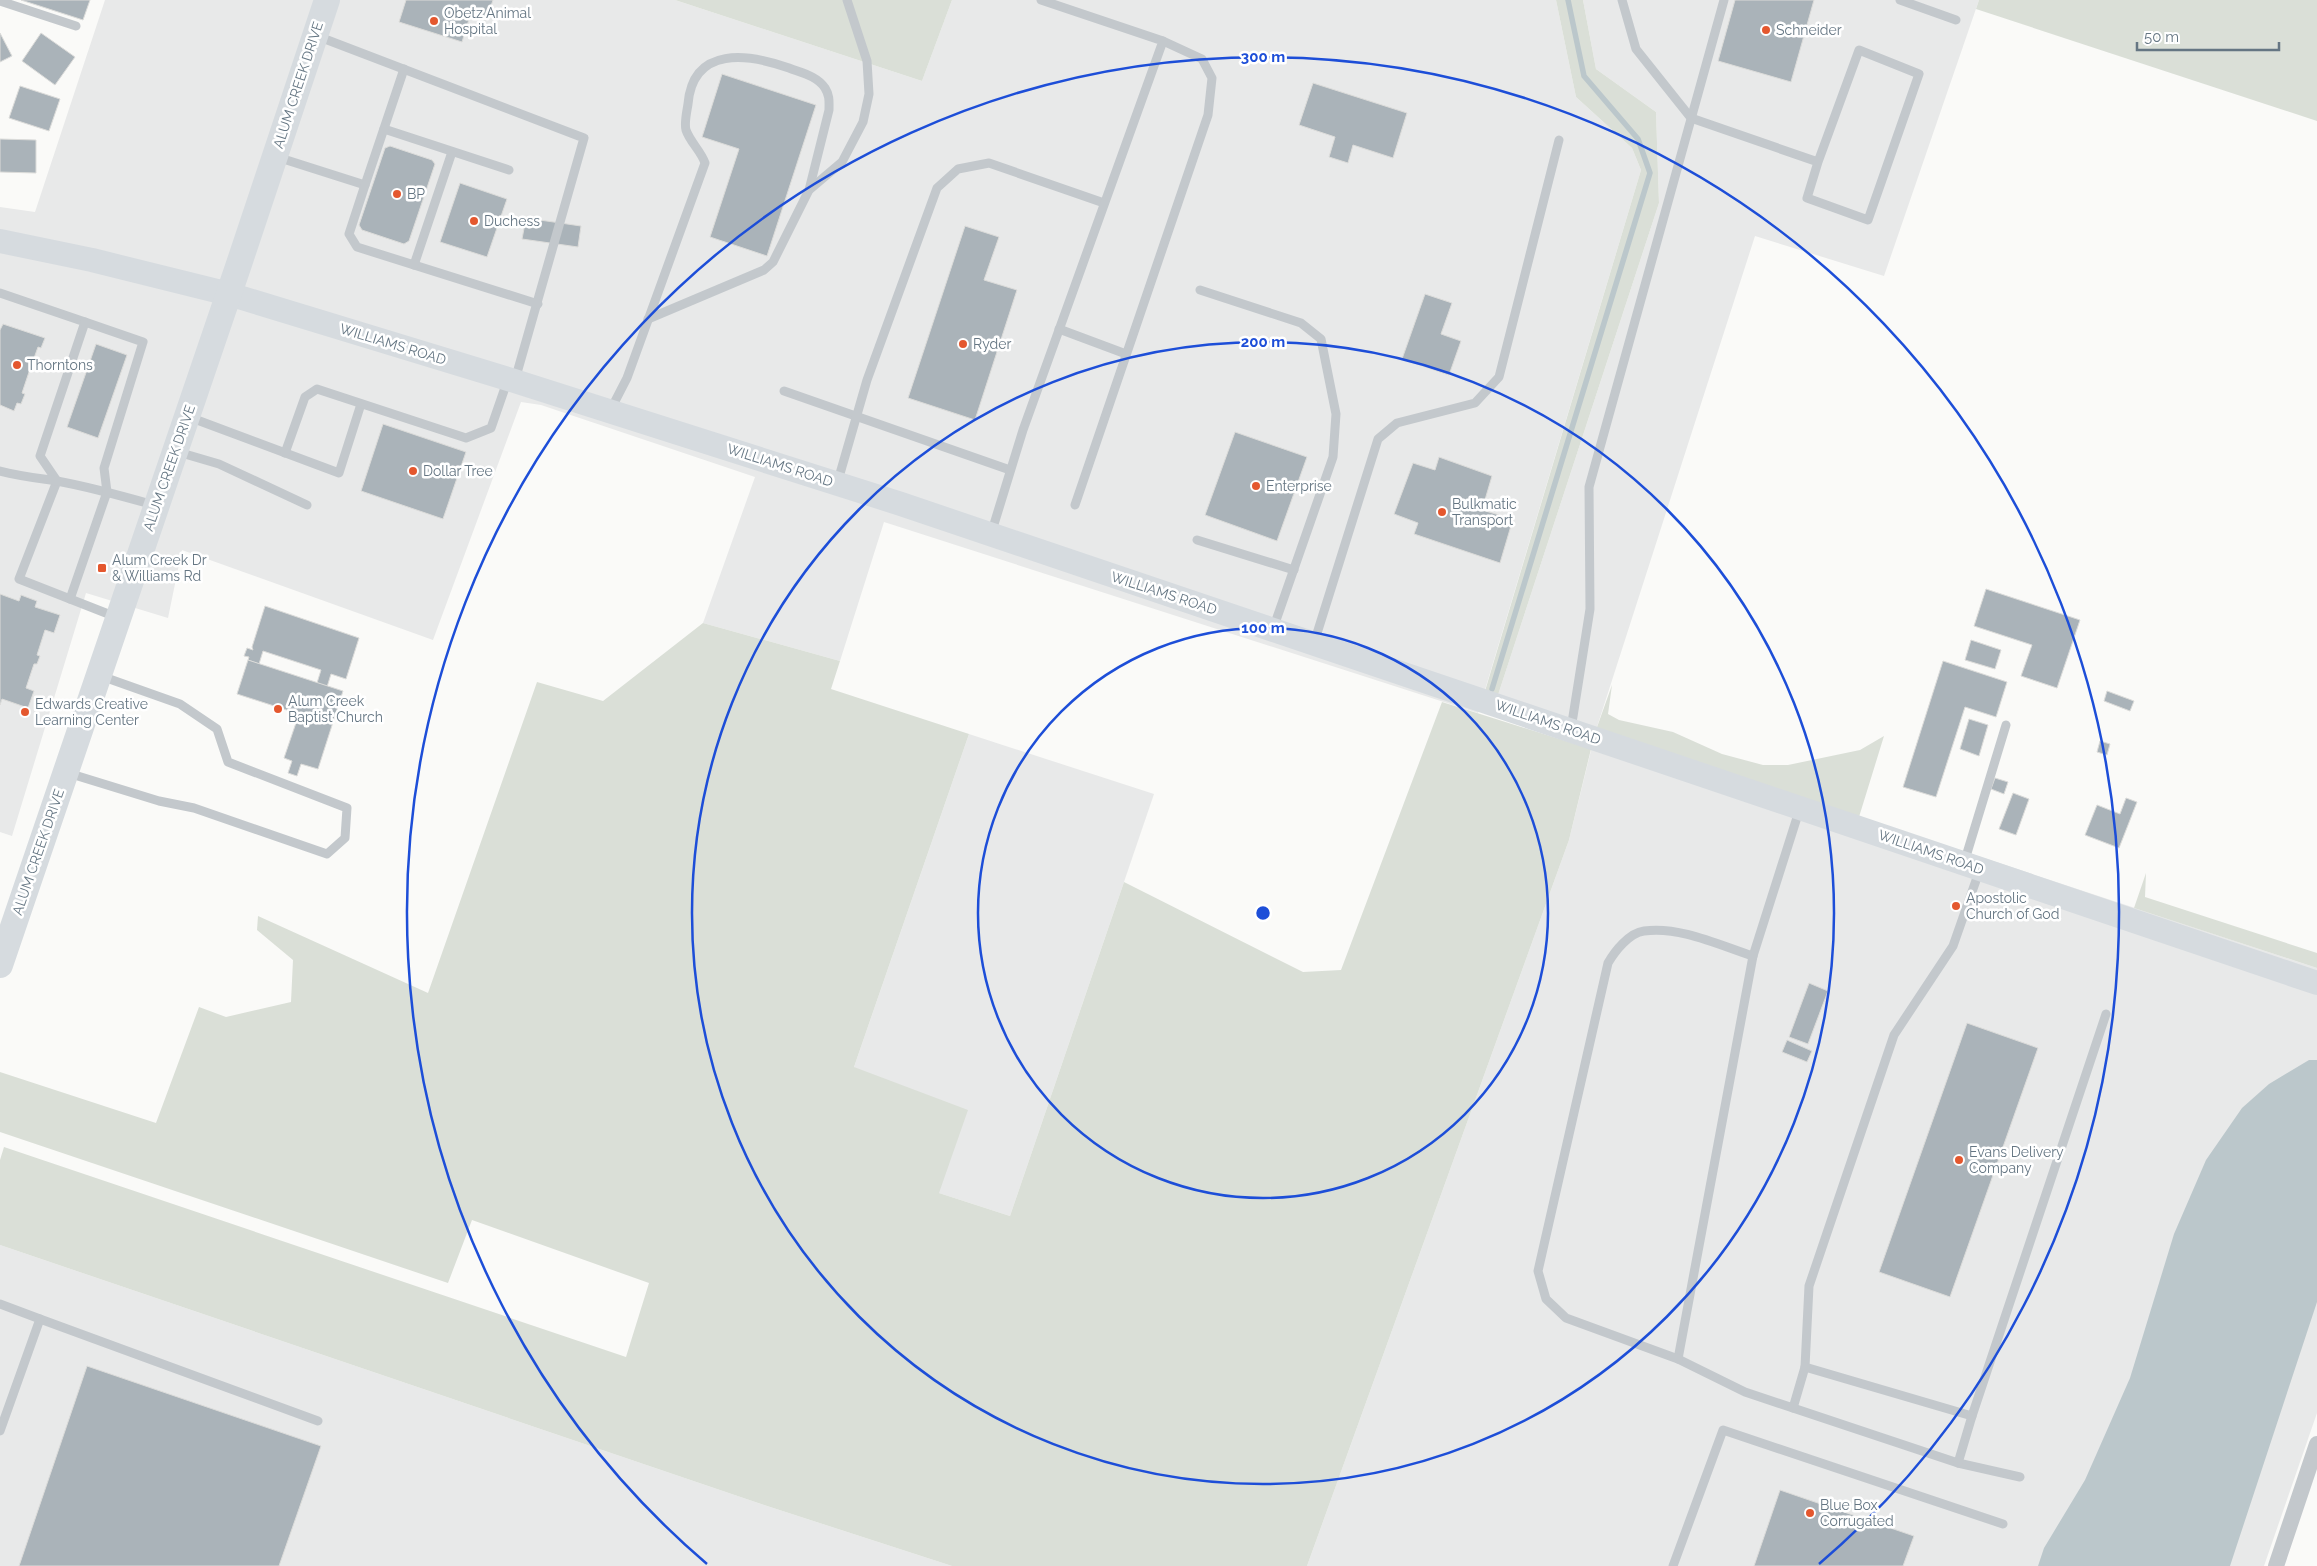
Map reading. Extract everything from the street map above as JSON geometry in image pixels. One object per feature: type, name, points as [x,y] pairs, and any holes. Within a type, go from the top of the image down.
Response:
[{"type":"main road","name":"ALUM CREEK DRIVE","points":[[0,964],[229,294],[326,0]]},
{"type":"main road","name":"WILLIAMS ROAD","points":[[0,241],[84,258],[229,294],[610,411],[991,534],[2317,982]]},
{"type":"street","points":[[2276,1566],[2317,1444]]},
{"type":"lane","points":[[0,0],[76,26]]},
{"type":"lane","points":[[809,190],[842,162],[863,122],[869,94],[866,61],[847,0]]},
{"type":"lane","points":[[1042,0],[1164,42],[1202,59],[1212,78],[1208,115],[1075,505]]},
{"type":"lane","points":[[1622,0],[1636,49],[1691,118],[1818,162]]},
{"type":"lane","points":[[1571,730],[1590,609],[1589,486],[1724,0]]},
{"type":"lane","points":[[1900,0],[1956,20]]},
{"type":"lane","points":[[285,453],[305,397],[317,389],[466,438],[491,428],[511,380],[538,304],[584,138],[315,36]]},
{"type":"lane","points":[[991,534],[1010,470],[1059,329],[1164,42]]},
{"type":"lane","points":[[1859,50],[1919,74],[1868,220],[1807,198],[1818,162],[1859,50]]},
{"type":"lane","points":[[610,411],[627,378],[648,319],[705,163],[686,130],[688,98],[696,76],[707,65],[724,57],[740,56],[776,64],[814,77],[824,87],[830,97],[829,110],[809,190],[773,262],[768,266],[648,319]]},
{"type":"lane","points":[[404,69],[349,234],[357,246],[538,304]]},
{"type":"lane","points":[[384,129],[509,170]]},
{"type":"lane","points":[[1314,643],[1378,440],[1397,423],[1475,403],[1500,378],[1559,140]]},
{"type":"lane","points":[[414,265],[452,152]]},
{"type":"lane","points":[[275,156],[365,185]]},
{"type":"lane","points":[[837,484],[868,380],[937,188],[958,170],[989,163],[1104,202]]},
{"type":"lane","points":[[1200,290],[1301,323],[1322,339],[1336,414],[1334,457],[1273,629]]},
{"type":"lane","points":[[0,293],[143,342],[104,468],[107,492],[70,599]]},
{"type":"lane","points":[[57,481],[40,456],[85,322]]},
{"type":"lane","points":[[1059,329],[1126,354]]},
{"type":"lane","points":[[784,391],[1010,470]]},
{"type":"lane","points":[[187,416],[339,473],[361,404]]},
{"type":"lane","points":[[175,451],[219,464],[307,505]]},
{"type":"lane","points":[[0,471],[22,477],[57,481],[107,492],[157,506]]},
{"type":"lane","points":[[57,481],[19,579],[118,618]]},
{"type":"lane","points":[[1197,540],[1294,570]]},
{"type":"lane","points":[[66,773],[159,801],[194,808],[327,854],[344,838],[348,808],[228,762],[217,729],[180,704],[99,675]]},
{"type":"lane","points":[[1793,1408],[1805,1367],[1809,1286],[1894,1035],[1953,946],[2006,725]]},
{"type":"lane","points":[[1678,1359],[1753,956],[1800,808]]},
{"type":"lane","points":[[1753,956],[1678,932],[1642,931],[1618,946],[1608,964],[1538,1270],[1546,1299],[1566,1318],[1678,1359],[1745,1392],[1958,1463],[2020,1477]]},
{"type":"lane","points":[[1958,1463],[2106,1014]]},
{"type":"lane","points":[[0,1304],[318,1421]]},
{"type":"lane","points":[[0,1432],[40,1320]]},
{"type":"lane","points":[[1805,1367],[1972,1416]]},
{"type":"lane","points":[[1673,1566],[1722,1430],[2003,1524]]},
{"type":"shaded area","points":[[105,0],[675,0],[922,81],[952,0],[1556,0],[1576,97],[1632,148],[1641,170],[1478,713],[884,522],[840,661],[703,623],[755,477],[541,405],[521,402],[433,640],[182,550],[168,618],[86,593],[12,836],[0,832],[0,207],[35,212]]},
{"type":"shaded area","points":[[675,0],[952,0],[922,81]]},
{"type":"shaded area","points":[[1556,0],[1583,0],[1596,69],[1656,112],[1659,203],[1498,695],[1485,691],[1641,170],[1632,148],[1576,97]]},
{"type":"shaded area","points":[[1583,0],[1979,0],[1884,276],[1755,236],[1596,730],[1498,695],[1659,203],[1656,112],[1596,69]]},
{"type":"shaded area","points":[[1979,0],[2317,0],[2317,121],[1976,9]]},
{"type":"shaded area","points":[[703,623],[840,661],[831,689],[969,734],[854,1067],[968,1110],[939,1193],[1010,1216],[1124,882],[1303,972],[1341,970],[1442,702],[1591,749],[1569,840],[1307,1566],[952,1566],[764,1505],[0,1245],[0,1160],[4,1147],[626,1357],[649,1283],[472,1220],[448,1283],[0,1132],[0,1072],[156,1123],[199,1007],[226,1017],[291,1002],[293,960],[257,930],[258,916],[428,993],[537,682],[603,701]]},
{"type":"shaded area","points":[[1612,685],[1608,714],[1619,720],[1673,732],[1722,754],[1763,765],[1788,765],[1860,750],[1884,736],[1859,817],[1596,730]]},
{"type":"shaded area","points":[[1596,730],[2317,968],[2317,1413],[2264,1566],[1307,1566],[1569,840]]},
{"type":"shaded area","points":[[969,734],[1154,794],[1010,1216],[939,1193],[854,1067]]},
{"type":"shaded area","points":[[2146,873],[2145,897],[2317,953],[2317,968],[2134,908]]},
{"type":"shaded area","points":[[2309,1060],[2317,1060],[2317,1302],[2230,1566],[2038,1566],[2044,1548],[2085,1480],[2130,1378],[2174,1234],[2206,1160],[2242,1108],[2269,1084]]},
{"type":"shaded area","points":[[0,1245],[764,1505],[952,1566],[0,1566]]},
{"type":"building","points":[[21,0],[90,0],[83,20]]},
{"type":"building","name":"Obetz Animal Hospital","points":[[406,0],[493,0],[486,21],[470,16],[462,42],[399,22]]},
{"type":"building","name":"Schneider","points":[[1735,0],[1814,0],[1791,82],[1718,61]]},
{"type":"building","points":[[0,33],[12,56],[0,62]]},
{"type":"building","points":[[41,33],[75,57],[55,85],[22,61]]},
{"type":"building","points":[[722,74],[816,105],[767,256],[710,237],[739,149],[702,137]]},
{"type":"building","points":[[1313,83],[1407,113],[1393,158],[1353,145],[1348,163],[1329,157],[1335,137],[1299,125]]},
{"type":"building","points":[[20,86],[60,99],[49,131],[9,118]]},
{"type":"building","points":[[0,139],[36,140],[36,173],[0,172]]},
{"type":"building","name":"BP","points":[[390,146],[432,160],[435,164],[409,241],[404,244],[362,230],[359,225],[385,148]]},
{"type":"building","name":"Duchess","points":[[460,183],[507,199],[487,257],[440,242]]},
{"type":"building","points":[[526,218],[581,226],[578,247],[522,239]]},
{"type":"building","name":"Ryder","points":[[965,226],[999,237],[984,280],[1017,290],[975,420],[908,398]]},
{"type":"building","points":[[1425,294],[1452,303],[1441,334],[1461,341],[1449,375],[1402,359]]},
{"type":"building","name":"Thorntons","points":[[3,324],[45,338],[41,348],[38,347],[33,361],[37,368],[29,372],[22,393],[25,394],[21,404],[17,403],[14,411],[0,405],[0,330]]},
{"type":"building","name":"Thorntons","points":[[96,344],[127,355],[98,438],[67,427]]},
{"type":"building","name":"Dollar Tree","points":[[383,424],[466,452],[443,519],[361,491]]},
{"type":"building","name":"Enterprise","points":[[1235,432],[1307,457],[1277,541],[1205,515]]},
{"type":"building","name":"Bulkmatic Transport","points":[[1439,457],[1492,476],[1482,510],[1513,519],[1500,563],[1414,534],[1418,523],[1394,514],[1413,463],[1435,470]]},
{"type":"building","points":[[1986,589],[2080,620],[2057,688],[2021,676],[2032,645],[1974,626]]},
{"type":"building","points":[[0,594],[19,601],[21,595],[37,601],[35,607],[60,615],[54,633],[45,630],[37,655],[40,656],[37,664],[34,664],[26,688],[34,691],[28,708],[2,699],[0,705]]},
{"type":"building","points":[[265,606],[359,638],[346,679],[331,674],[327,687],[317,683],[321,670],[263,651],[259,664],[248,660],[249,657],[244,656],[247,648],[253,650],[252,647]]},
{"type":"building","points":[[1971,640],[2001,650],[1995,669],[1965,660]]},
{"type":"building","points":[[248,660],[343,691],[318,769],[301,764],[297,776],[288,773],[292,761],[284,758],[299,714],[237,694]]},
{"type":"building","points":[[1943,661],[2007,682],[1996,717],[1965,707],[1936,797],[1903,787]]},
{"type":"building","points":[[2107,691],[2134,701],[2130,711],[2104,701]]},
{"type":"building","points":[[1969,719],[1988,725],[1979,756],[1960,749]]},
{"type":"building","points":[[2100,741],[2110,744],[2107,755],[2097,752]]},
{"type":"building","points":[[1995,778],[2008,782],[2004,794],[1991,789]]},
{"type":"building","points":[[2013,793],[2029,799],[2016,835],[1999,829]]},
{"type":"building","points":[[2126,798],[2137,802],[2119,848],[2085,835],[2097,805],[2120,814]]},
{"type":"building","points":[[1809,983],[1828,991],[1808,1044],[1789,1037]]},
{"type":"building","name":"Evans Delivery Company","points":[[1967,1023],[2038,1048],[1950,1297],[1879,1272]]},
{"type":"building","points":[[1787,1040],[1812,1051],[1807,1062],[1782,1052]]},
{"type":"building","points":[[87,1366],[321,1446],[279,1566],[19,1566]]},
{"type":"building","name":"Blue Box Corrugated","points":[[1780,1490],[1914,1536],[1903,1566],[1754,1566]]},
{"type":"waterway","points":[[1492,689],[1650,173],[1638,139],[1584,76],[1568,0]]},
{"type":"place","name":"Obetz Animal Hospital","points":[[434,21]]},
{"type":"place","name":"Schneider","points":[[1766,30]]},
{"type":"place","name":"BP","points":[[397,194]]},
{"type":"place","name":"Duchess","points":[[474,221]]},
{"type":"place","name":"Ryder","points":[[963,344]]},
{"type":"place","name":"Thorntons","points":[[17,365]]},
{"type":"place","name":"Dollar Tree","points":[[413,471]]},
{"type":"place","name":"Enterprise","points":[[1256,486]]},
{"type":"place","name":"Bulkmatic Transport","points":[[1442,512]]},
{"type":"place","name":"Alum Creek Dr & Williams Rd","points":[[102,568]]},
{"type":"place","name":"Alum Creek Baptist Church","points":[[278,709]]},
{"type":"place","name":"Edwards Creative Learning Center","points":[[25,712]]},
{"type":"place","name":"Apostolic Church of God","points":[[1956,906]]},
{"type":"place","name":"Evans Delivery Company","points":[[1959,1160]]},
{"type":"place","name":"Blue Box Corrugated","points":[[1810,1513]]}]
